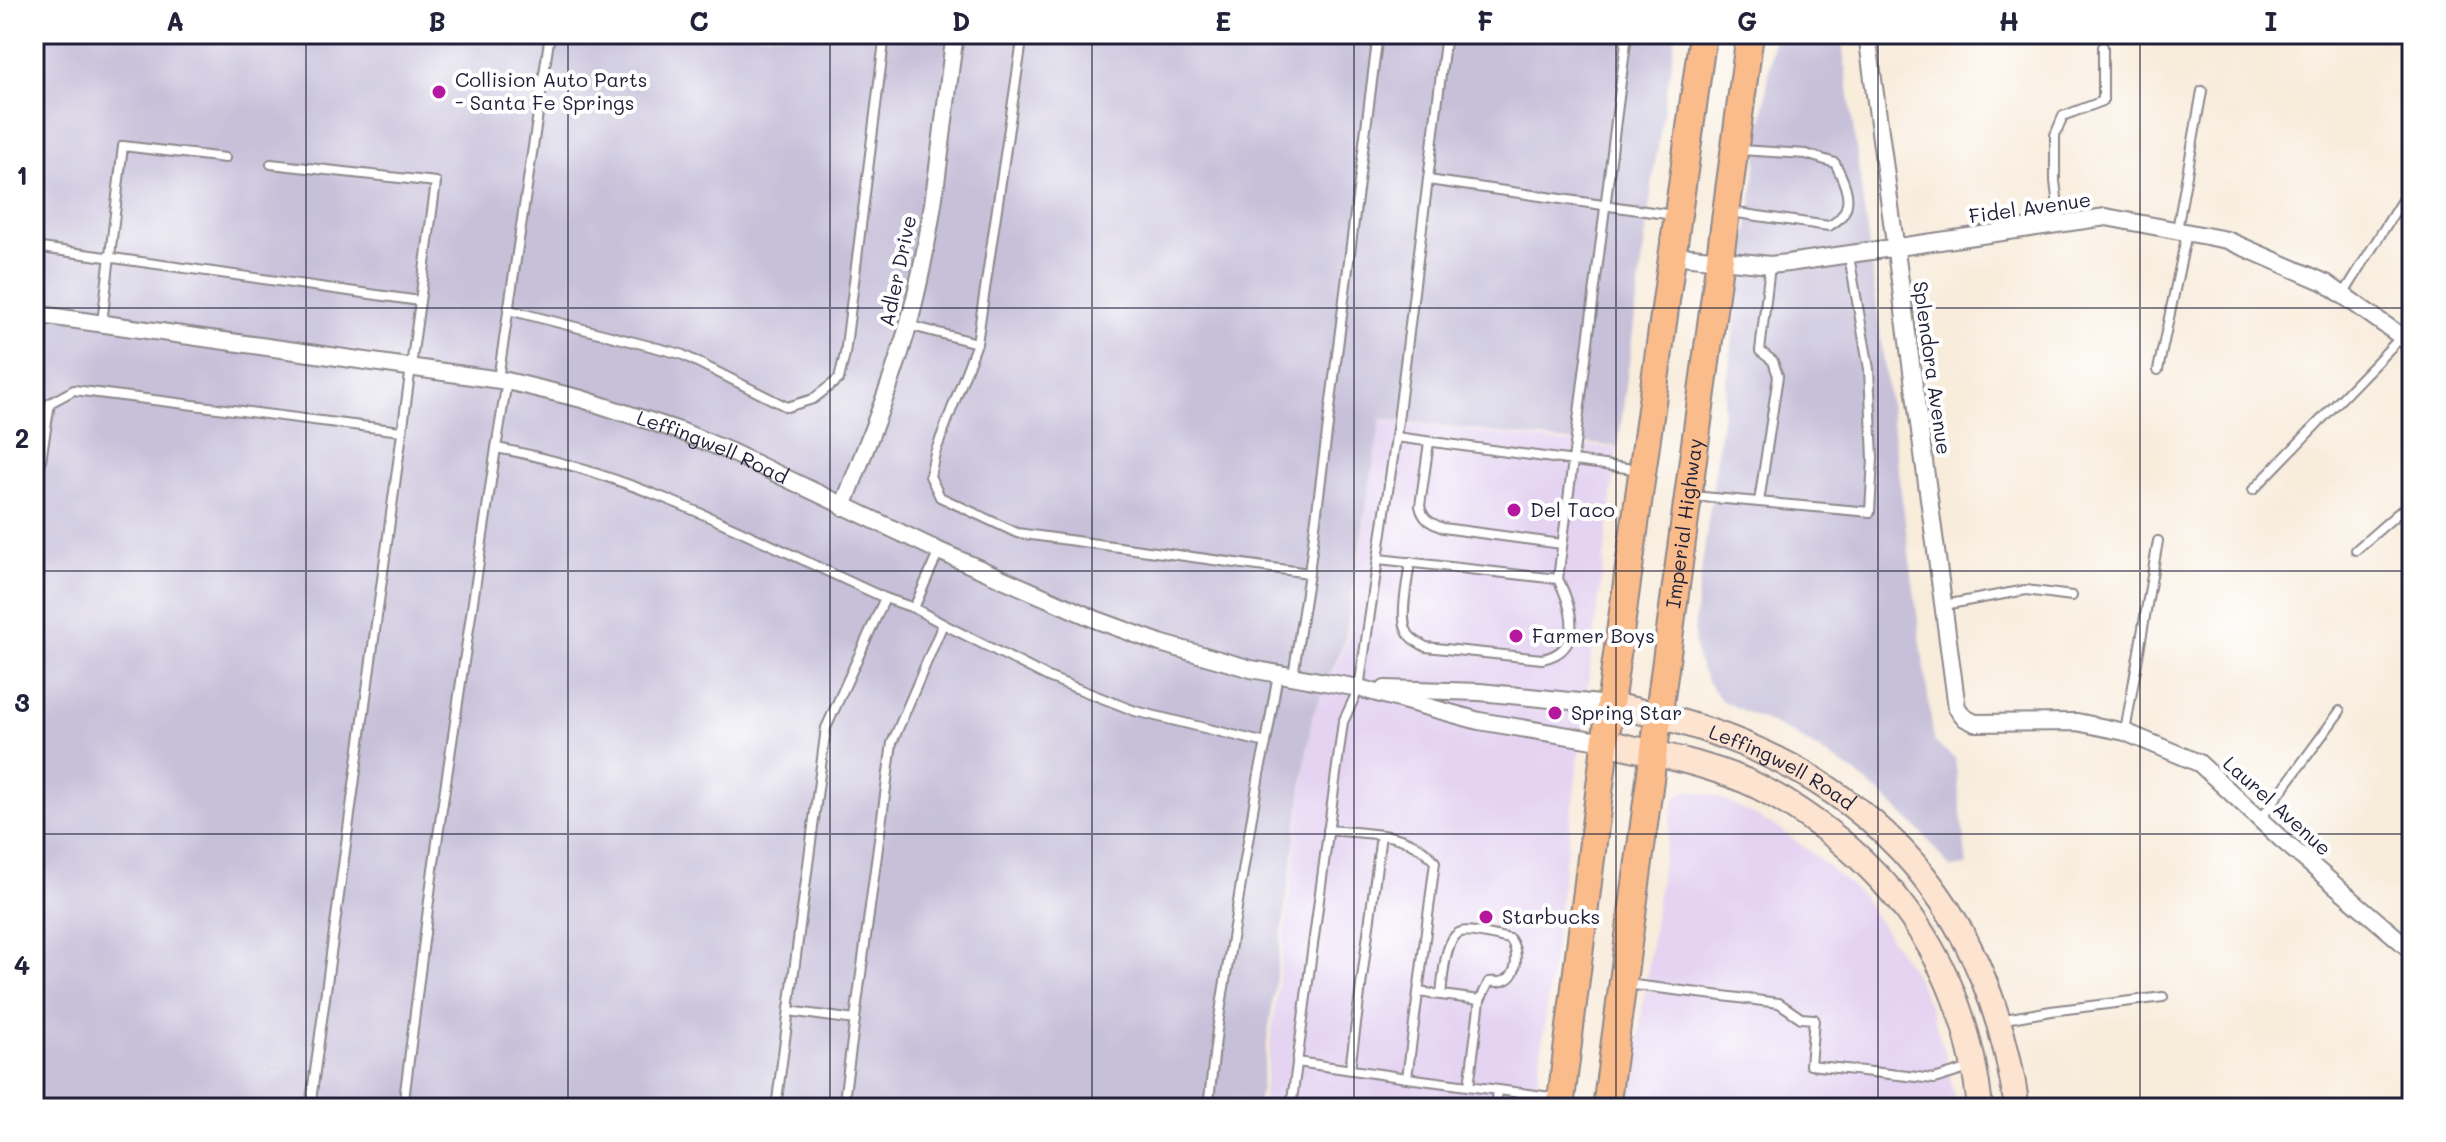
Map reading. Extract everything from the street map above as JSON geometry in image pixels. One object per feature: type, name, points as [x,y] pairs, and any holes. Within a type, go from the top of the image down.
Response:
[{"type":"main road","points":[[1561,1103],[1605,742],[1703,34]]},
{"type":"main road","name":"Imperial Highway","points":[[1606,1108],[1750,34]]},
{"type":"main road","name":"Leffingwell Road","points":[[1610,705],[1658,714],[1721,734],[1793,767],[1863,814],[1911,861],[1948,911],[1984,976],[1999,1020],[2017,1108]]},
{"type":"main road","name":"Leffingwell Road","points":[[1605,742],[1684,759],[1748,782],[1813,819],[1868,865],[1901,903],[1934,950],[1957,1001],[1975,1067],[1980,1108]]},
{"type":"street","name":"Adler Drive","points":[[843,507],[903,346],[917,292],[955,34]]},
{"type":"street","name":"Splendora Avenue","points":[[1867,34],[1957,708]]},
{"type":"street","name":"Fidel Avenue","points":[[1672,255],[1770,265],[2106,217],[2227,240],[2326,283],[2407,342]]},
{"type":"street","name":"Leffingwell Road","points":[[34,314],[503,380],[582,399],[680,431],[731,452],[939,551],[1097,620],[1160,643],[1223,662],[1359,688],[1479,721],[1605,742]]},
{"type":"street","name":"Leffingwell Road","points":[[1359,688],[1480,692],[1610,705]]},
{"type":"street","name":"Laurel Avenue","points":[[1957,708],[1965,718],[1975,723],[2077,722],[2125,732],[2199,763],[2412,951]]},
{"type":"lane","points":[[403,1108],[433,869],[496,448],[509,310],[550,34]]},
{"type":"lane","points":[[509,310],[681,354],[787,407],[813,399],[839,379],[845,354],[885,34]]},
{"type":"lane","points":[[1023,34],[977,343],[935,453],[930,476],[940,497],[1017,533],[1309,573]]},
{"type":"lane","points":[[1208,1108],[1259,774],[1309,573],[1378,34]]},
{"type":"lane","points":[[1291,1108],[1343,722],[1359,688],[1379,559],[1446,34]]},
{"type":"lane","points":[[1410,562],[1404,619],[1413,640],[1426,647],[1542,659],[1551,657],[1567,645],[1572,630],[1567,598],[1558,579],[1627,34]]},
{"type":"lane","points":[[2060,225],[2055,181],[2055,135],[2063,116],[2103,101],[2103,47]]},
{"type":"lane","points":[[2158,370],[2202,91]]},
{"type":"lane","points":[[102,323],[123,146],[225,158]]},
{"type":"lane","points":[[1726,211],[1829,226],[1845,214],[1848,201],[1843,178],[1835,163],[1806,154],[1734,150]]},
{"type":"lane","points":[[271,164],[436,182],[310,1108]]},
{"type":"lane","points":[[1428,180],[1677,215]]},
{"type":"lane","points":[[2343,295],[2412,184]]},
{"type":"lane","points":[[34,247],[420,301]]},
{"type":"lane","points":[[1688,496],[1870,512],[1873,459],[1869,369],[1849,256]]},
{"type":"lane","points":[[1759,502],[1778,376],[1773,361],[1760,351],[1770,265]]},
{"type":"lane","points":[[908,325],[977,343]]},
{"type":"lane","points":[[2253,490],[2407,342]]},
{"type":"lane","points":[[34,502],[50,403],[74,390],[401,431]]},
{"type":"lane","points":[[1396,437],[1642,470]]},
{"type":"lane","points":[[1429,442],[1420,506],[1422,516],[1429,522],[1443,528],[1562,544]]},
{"type":"lane","points":[[496,448],[587,470],[700,514],[885,598],[914,608],[1048,677],[1135,711],[1266,743]]},
{"type":"lane","points":[[2356,550],[2412,501]]},
{"type":"lane","points":[[2125,732],[2158,541]]},
{"type":"lane","points":[[914,608],[939,551]]},
{"type":"lane","points":[[1379,559],[1558,579]]},
{"type":"lane","points":[[1944,605],[2026,590],[2072,596]]},
{"type":"lane","points":[[776,1108],[826,728],[885,598]]},
{"type":"lane","points":[[843,1108],[892,743],[943,624]]},
{"type":"lane","points":[[2260,820],[2340,711]]},
{"type":"lane","points":[[1328,830],[1399,837],[1425,849],[1435,862],[1407,1078]]},
{"type":"lane","points":[[1350,1069],[1381,835]]},
{"type":"lane","points":[[1441,995],[1448,943],[1454,935],[1463,931],[1510,939],[1516,948],[1516,964],[1511,976],[1503,981],[1489,982],[1480,1000],[1469,1086]]},
{"type":"lane","points":[[1622,983],[1779,1003],[1801,1018],[1814,1019],[1810,1065],[1934,1079],[1975,1067]]},
{"type":"lane","points":[[1418,992],[1480,1000]]},
{"type":"lane","points":[[1999,1020],[2163,997]]},
{"type":"lane","points":[[789,1011],[855,1020]]},
{"type":"lane","points":[[1297,1062],[1497,1090],[1561,1103]]},
{"type":"lane","points":[[1495,1108],[1497,1090]]},
{"type":"shaded area","points":[[34,34],[1676,34],[1654,171],[1618,447],[1381,419],[1345,641],[1312,717],[1258,1108],[34,1108]]},
{"type":"shaded area","points":[[1774,34],[1841,34],[1934,742],[1955,758],[1967,866],[1950,868],[1923,834],[1855,773],[1794,734],[1722,701],[1708,683],[1697,660],[1695,618]]},
{"type":"shaded area","points":[[1381,420],[1618,449],[1534,1108],[1262,1108],[1312,718],[1347,640]]},
{"type":"shaded area","points":[[1689,790],[1718,797],[1777,827],[1861,895],[1915,975],[1931,1010],[1946,1055],[1956,1108],[1888,1104],[1886,1108],[1629,1108],[1661,872],[1674,800]]},
{"type":"place","name":"Collision Auto Parts - Santa Fe Springs","points":[[439,92]]},
{"type":"place","name":"Del Taco","points":[[1514,510]]},
{"type":"place","name":"Farmer Boys","points":[[1516,636]]},
{"type":"place","name":"Spring Star","points":[[1555,713]]},
{"type":"place","name":"Starbucks","points":[[1486,917]]}]
